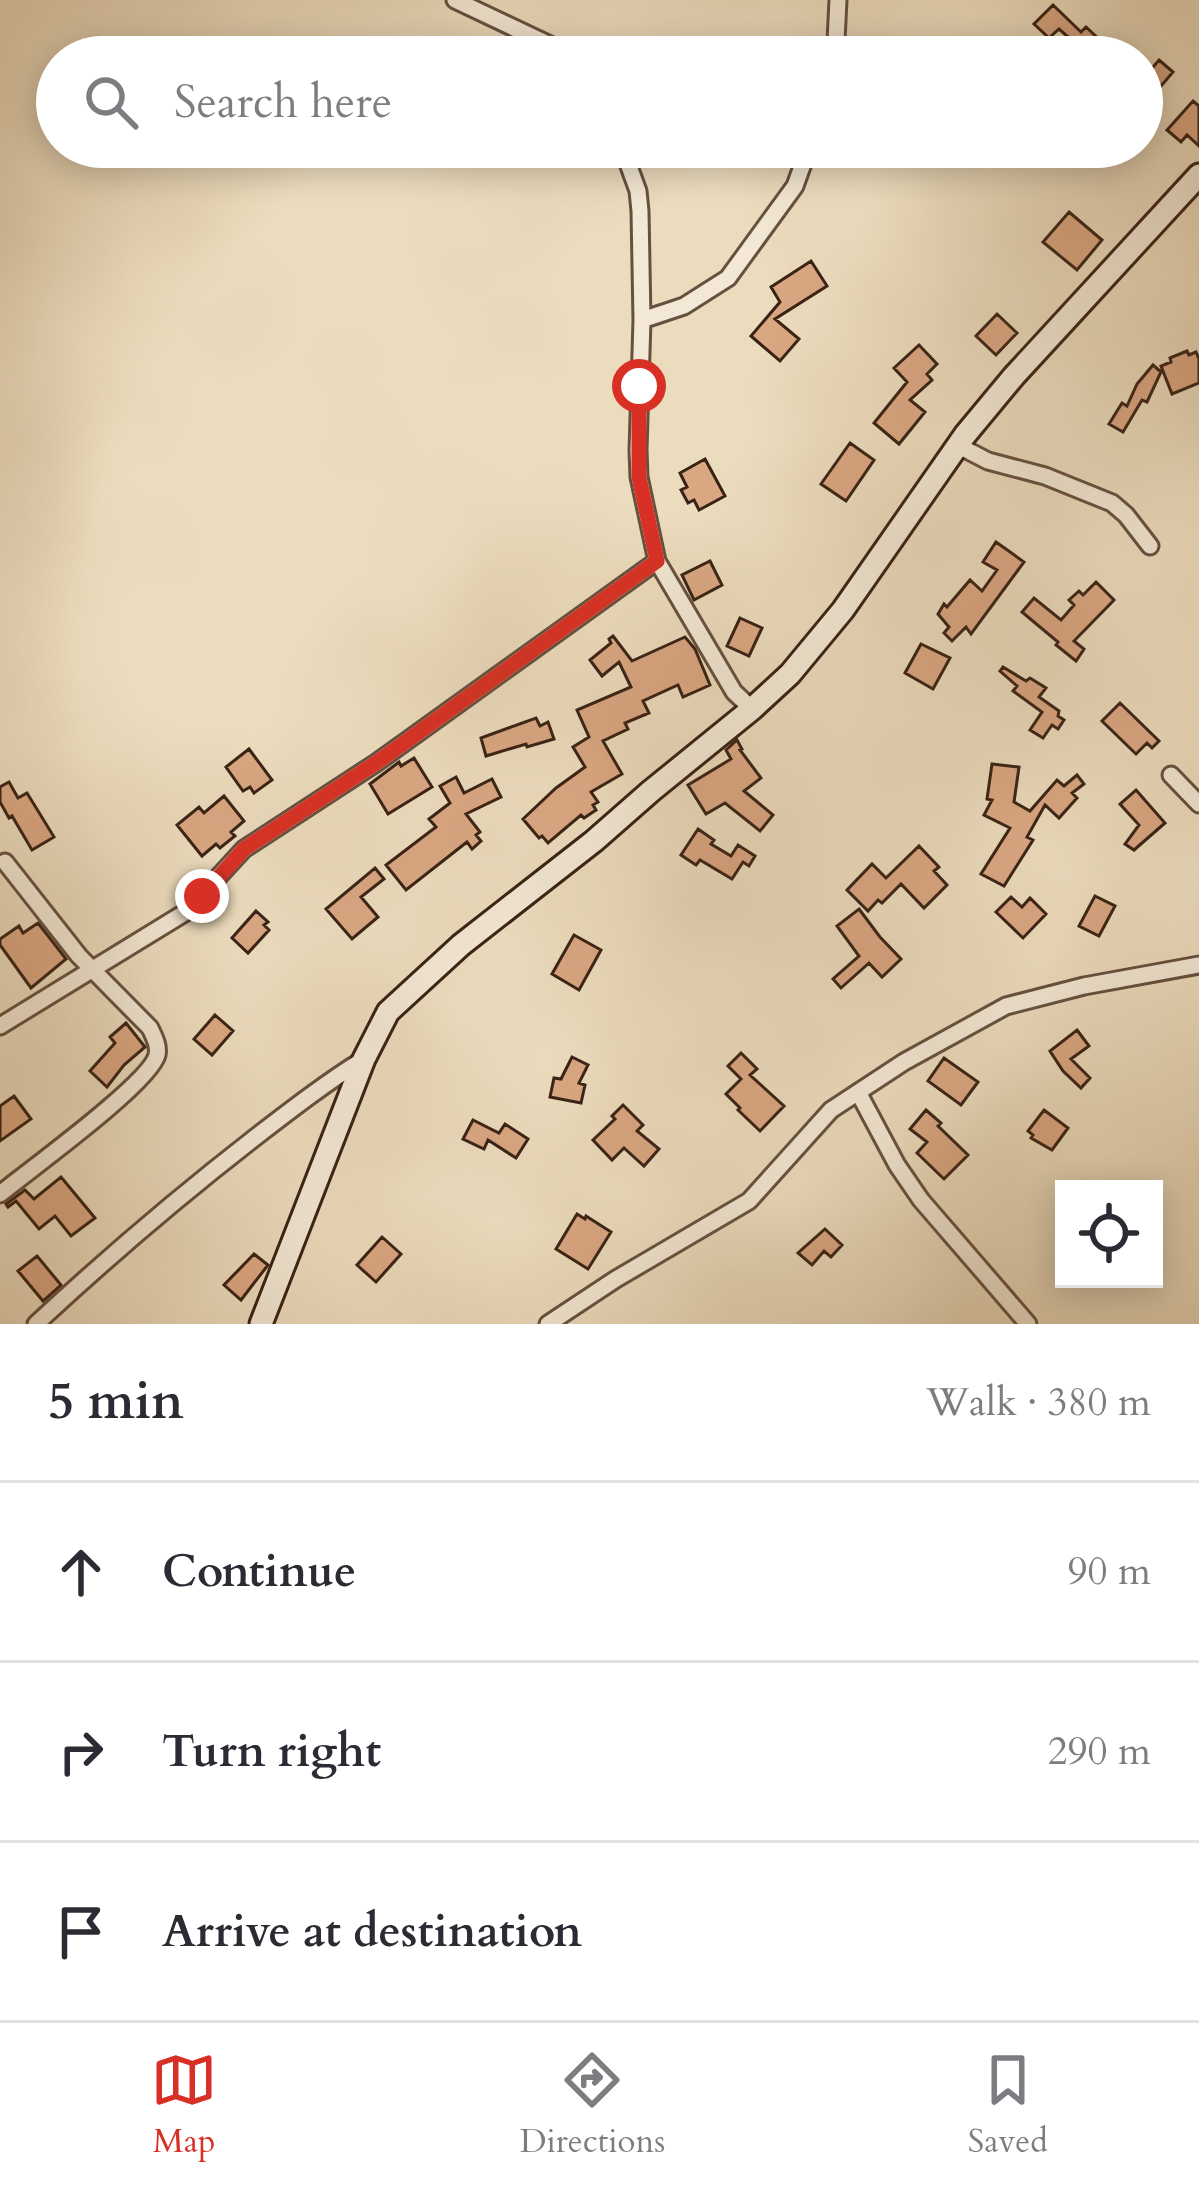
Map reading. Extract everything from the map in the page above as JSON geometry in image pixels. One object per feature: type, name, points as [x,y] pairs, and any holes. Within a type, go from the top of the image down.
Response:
[{"type":"street","points":[[455,0],[531,36]]},
{"type":"street","points":[[836,36],[838,0]]},
{"type":"street","points":[[630,168],[640,211],[639,477],[657,561],[734,692],[752,709]]},
{"type":"street","points":[[641,320],[683,306],[728,278],[794,187],[801,168]]},
{"type":"street","points":[[260,1324],[364,1059],[388,1012],[790,674],[843,610],[957,446],[1013,376],[1199,175]]},
{"type":"street","points":[[957,446],[1112,503],[1150,545]]},
{"type":"street","points":[[0,1026],[186,911],[254,841],[376,763],[657,561]]},
{"type":"street","points":[[1171,776],[1199,804]]},
{"type":"street","points":[[0,1194],[140,1079],[157,1054],[151,1028],[93,970],[5,862]]},
{"type":"street","points":[[548,1324],[749,1201],[831,1110],[904,1062],[1006,1006],[1199,965]]},
{"type":"street","points":[[36,1324],[222,1163],[364,1059]]},
{"type":"street","points":[[858,1092],[921,1200],[1028,1324]]},
{"type":"building","points":[[1053,5],[1081,32],[1086,27],[1096,36],[1067,36],[1059,29],[1047,36],[1034,24]]},
{"type":"building","points":[[1163,63],[1173,72],[1163,84]]},
{"type":"building","points":[[1193,101],[1199,106],[1199,146],[1187,135],[1181,142],[1167,130]]},
{"type":"building","points":[[1069,212],[1102,240],[1077,270],[1043,242]]},
{"type":"building","points":[[811,261],[827,286],[775,319],[799,339],[780,361],[751,336],[780,302],[771,287]]},
{"type":"building","points":[[997,314],[1017,333],[996,355],[976,336]]},
{"type":"building","points":[[919,345],[937,364],[927,374],[932,380],[910,400],[925,412],[899,444],[874,423],[907,382],[894,368]]},
{"type":"building","points":[[1187,351],[1189,355],[1196,352],[1199,359],[1199,383],[1172,394],[1161,366]]},
{"type":"building","points":[[1153,365],[1161,372],[1147,402],[1142,400],[1123,432],[1109,424],[1122,403],[1127,406]]},
{"type":"building","points":[[850,443],[874,460],[846,501],[821,484]]},
{"type":"building","points":[[705,459],[725,496],[699,510],[681,490],[687,487],[680,473]]},
{"type":"building","points":[[996,542],[1024,562],[971,634],[966,627],[952,641],[944,633],[949,627],[938,614],[970,580],[982,591],[997,570],[983,562]]},
{"type":"building","points":[[710,561],[722,585],[694,600],[682,575]]},
{"type":"building","points":[[1096,582],[1114,600],[1074,641],[1084,649],[1076,661],[1022,612],[1034,598],[1061,620],[1074,605],[1069,600],[1079,591],[1083,595]]},
{"type":"building","points":[[740,618],[762,628],[749,656],[727,646]]},
{"type":"building","points":[[613,636],[632,661],[685,637],[710,685],[683,697],[678,685],[643,701],[649,713],[625,723],[628,729],[603,741],[622,774],[591,792],[598,802],[593,805],[596,810],[584,818],[581,815],[548,843],[523,819],[585,767],[573,747],[589,737],[577,710],[631,687],[619,662],[602,676],[590,660]]},
{"type":"building","points":[[921,644],[950,658],[933,689],[905,673]]},
{"type":"building","points":[[1003,667],[1046,688],[1039,697],[1059,711],[1064,720],[1058,729],[1052,725],[1043,738],[1030,730],[1042,712],[1013,691],[1017,686],[1000,671]]},
{"type":"building","points":[[1120,703],[1159,741],[1152,748],[1147,743],[1136,754],[1102,721]]},
{"type":"building","points":[[536,718],[540,726],[548,722],[554,739],[486,756],[481,738]]},
{"type":"building","points":[[737,740],[761,778],[744,791],[773,815],[760,831],[725,803],[706,814],[688,785],[731,759],[726,750]]},
{"type":"building","points":[[249,749],[272,780],[254,793],[250,787],[243,791],[226,767]]},
{"type":"building","points":[[414,758],[432,787],[388,814],[370,784],[399,762],[401,766]]},
{"type":"building","points":[[992,764],[1019,767],[1014,802],[1030,811],[1057,780],[1064,786],[1077,775],[1084,784],[1072,793],[1077,798],[1059,818],[1045,805],[1027,837],[1033,840],[1004,886],[981,874],[1010,828],[984,815],[992,800],[987,799]]},
{"type":"building","points":[[456,777],[464,793],[492,779],[501,797],[466,814],[481,841],[472,849],[467,842],[406,890],[386,865],[436,827],[429,819],[450,803],[440,786]]},
{"type":"building","points":[[9,782],[18,798],[27,793],[54,837],[32,850],[0,802],[0,787]]},
{"type":"building","points":[[1136,790],[1165,823],[1134,850],[1125,844],[1139,825],[1120,804]]},
{"type":"building","points":[[224,796],[244,821],[231,832],[235,836],[202,856],[177,825],[199,807],[204,813]]},
{"type":"building","points":[[698,829],[731,856],[738,845],[755,856],[749,866],[743,862],[732,879],[700,860],[696,865],[681,855]]},
{"type":"building","points":[[919,846],[939,867],[934,871],[947,885],[924,908],[901,884],[868,911],[847,890],[872,864],[886,878]]},
{"type":"building","points":[[375,868],[384,879],[361,897],[378,917],[352,939],[326,909]]},
{"type":"building","points":[[1095,896],[1115,906],[1099,936],[1079,926]]},
{"type":"building","points":[[1011,897],[1022,907],[1030,898],[1046,914],[1023,938],[996,912]]},
{"type":"building","points":[[859,909],[901,959],[882,977],[869,963],[841,988],[833,979],[859,956],[837,926]]},
{"type":"building","points":[[256,911],[268,922],[264,925],[269,930],[248,953],[232,938]]},
{"type":"building","points":[[38,923],[66,959],[31,988],[0,939],[19,926],[23,933]]},
{"type":"building","points":[[574,935],[601,950],[579,990],[552,974]]},
{"type":"building","points":[[215,1015],[233,1031],[212,1055],[194,1039]]},
{"type":"building","points":[[126,1023],[145,1047],[107,1087],[90,1071],[115,1043],[110,1037]]},
{"type":"building","points":[[1077,1030],[1089,1046],[1071,1059],[1090,1078],[1081,1088],[1050,1051]]},
{"type":"building","points":[[741,1053],[757,1069],[750,1075],[784,1106],[760,1131],[726,1094],[741,1079],[728,1066]]},
{"type":"building","points":[[572,1057],[588,1065],[579,1083],[585,1085],[581,1103],[550,1097],[554,1078],[561,1079]]},
{"type":"building","points":[[944,1058],[978,1082],[961,1105],[928,1081]]},
{"type":"building","points":[[14,1096],[31,1119],[0,1141],[0,1106]]},
{"type":"building","points":[[623,1105],[643,1125],[637,1131],[659,1149],[644,1166],[624,1148],[612,1160],[593,1140]]},
{"type":"building","points":[[926,1110],[968,1155],[944,1179],[917,1153],[927,1142],[910,1129]]},
{"type":"building","points":[[1044,1110],[1068,1128],[1052,1150],[1031,1138],[1028,1131]]},
{"type":"building","points":[[473,1120],[499,1133],[505,1124],[528,1139],[516,1158],[488,1140],[484,1149],[463,1139]]},
{"type":"building","points":[[61,1177],[95,1218],[71,1236],[55,1216],[39,1229],[16,1201],[6,1204],[25,1190],[34,1199]]},
{"type":"building","points":[[577,1214],[611,1232],[588,1269],[556,1249]]},
{"type":"building","points":[[825,1229],[842,1245],[831,1257],[824,1251],[812,1265],[798,1253]]},
{"type":"building","points":[[382,1237],[401,1254],[376,1282],[357,1265]]},
{"type":"building","points":[[254,1254],[268,1265],[241,1300],[224,1285]]},
{"type":"building","points":[[37,1256],[61,1285],[43,1301],[18,1271]]},
{"type":"route","points":[[202,896],[244,849],[376,763],[657,561],[639,477],[639,386]]}]
